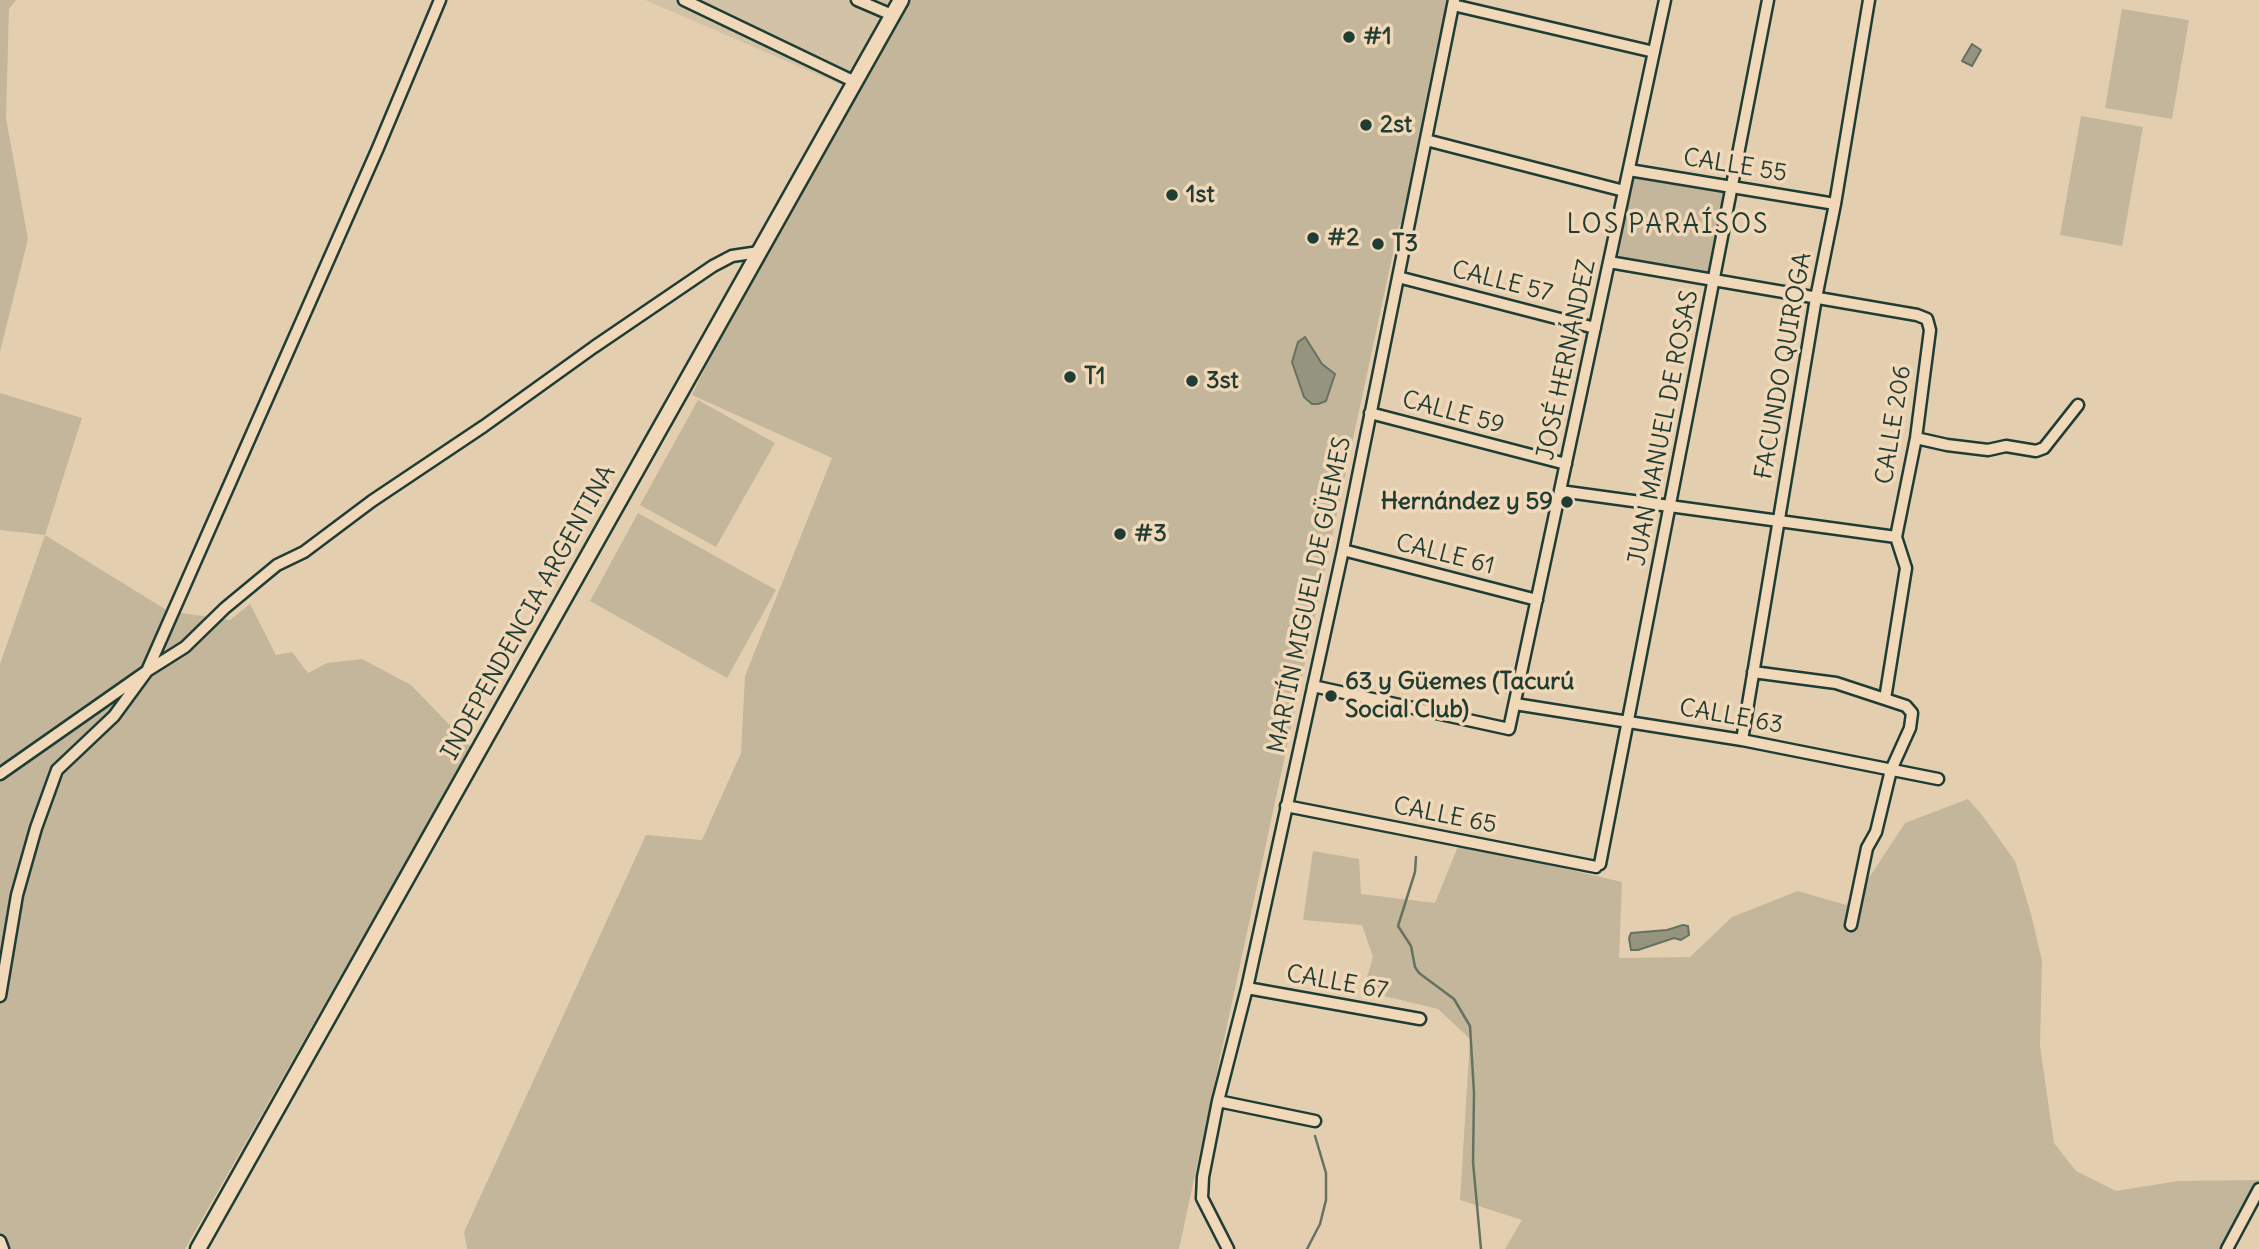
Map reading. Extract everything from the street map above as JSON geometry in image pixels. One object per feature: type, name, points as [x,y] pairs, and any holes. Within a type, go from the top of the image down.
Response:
[{"type":"street","points":[[0,996],[17,894],[36,828],[57,770],[114,716],[147,671],[378,148],[440,0]]},
{"type":"street","points":[[684,0],[707,4],[855,82]]},
{"type":"street","points":[[857,0],[892,15]]},
{"type":"street","name":"INDEPENDENCIA ARGENTINA","points":[[198,1249],[901,0]]},
{"type":"street","name":"JOSÉ HERNÁNDEZ","points":[[1313,686],[1509,729],[1665,0]]},
{"type":"street","name":"JUAN MANUEL DE ROSAS","points":[[1598,865],[1768,0]]},
{"type":"street","name":"FACUNDO QUIROGA","points":[[1742,740],[1869,0]]},
{"type":"street","points":[[1454,3],[1654,52]]},
{"type":"street","name":"MARTÍN MIGUEL DE GÜEMES","points":[[1228,1249],[1202,1198],[1217,1101],[1247,988],[1343,550],[1454,3]]},
{"type":"street","points":[[1426,140],[1624,191]]},
{"type":"street","name":"CALLE 55","points":[[1629,170],[1835,204]]},
{"type":"street","points":[[0,774],[185,647],[225,608],[277,565],[304,552],[372,501],[713,266],[732,256],[759,252]]},
{"type":"street","points":[[1609,262],[1816,298]]},
{"type":"street","name":"CALLE 57","points":[[1398,277],[1595,328]]},
{"type":"street","name":"CALLE 206","points":[[1816,298],[1927,319],[1930,330],[1916,438],[1896,537]]},
{"type":"street","points":[[1916,438],[1987,450],[2006,446],[2036,451],[2044,447],[2078,405]]},
{"type":"street","name":"CALLE 59","points":[[1370,412],[1566,464]]},
{"type":"street","points":[[1560,491],[1896,537],[1906,568],[1885,699]]},
{"type":"street","name":"CALLE 61","points":[[1343,550],[1537,600]]},
{"type":"street","points":[[1753,672],[1836,683],[1906,706],[1912,713],[1910,728],[1891,770],[1876,832],[1867,848],[1851,925]]},
{"type":"street","name":"CALLE 63","points":[[1515,704],[1742,740],[1938,779]]},
{"type":"street","name":"CALLE 65","points":[[1286,806],[1598,865]]},
{"type":"street","name":"CALLE 67","points":[[1247,988],[1420,1019]]},
{"type":"street","points":[[1217,1101],[1315,1121]]},
{"type":"street","points":[[2227,1249],[2259,1189]]},
{"type":"street","points":[[0,1241],[3,1249]]},
{"type":"shaded area","points":[[0,0],[16,0],[9,9],[6,118],[28,239],[0,352]]},
{"type":"shaded area","points":[[645,0],[896,0],[846,87]]},
{"type":"shaded area","points":[[906,0],[1448,0],[1439,43],[1444,37],[1399,225],[1179,1249],[467,1249],[464,1232],[646,835],[702,840],[741,753],[745,676],[832,458],[692,395],[720,338]]},
{"type":"shaded area","points":[[2122,9],[2189,20],[2172,119],[2105,108]]},
{"type":"shaded area","points":[[1972,44],[1981,50],[1972,66],[1962,61]]},
{"type":"shaded area","points":[[2081,116],[2143,127],[2122,246],[2060,235]]},
{"type":"shaded area","points":[[1634,176],[1728,194],[1712,274],[1618,256]]},
{"type":"shaded area","points":[[1305,337],[1322,364],[1335,374],[1326,401],[1318,404],[1312,404],[1304,397],[1292,362],[1298,342]]},
{"type":"shaded area","points":[[0,393],[82,418],[45,535],[0,530]]},
{"type":"shaded area","points":[[698,400],[775,443],[716,547],[640,505]]},
{"type":"shaded area","points":[[638,513],[776,590],[727,678],[590,601]]},
{"type":"shaded area","points":[[45,535],[168,611],[230,620],[250,604],[276,655],[292,652],[308,673],[327,663],[362,659],[411,685],[471,747],[185,1249],[0,1249],[0,664]]},
{"type":"shaded area","points":[[1968,799],[2015,861],[2031,914],[2042,961],[2040,1046],[2054,1143],[2076,1171],[2116,1191],[2178,1181],[2259,1180],[2259,1189],[2228,1249],[1505,1249],[1522,1220],[1460,1200],[1470,1039],[1438,1009],[1363,991],[1373,957],[1362,925],[1303,920],[1313,851],[1359,859],[1361,894],[1435,903],[1459,844],[1622,882],[1619,958],[1690,957],[1732,917],[1798,891],[1846,905],[1873,872],[1905,823]]},
{"type":"shaded area","points":[[1688,926],[1689,935],[1681,940],[1674,938],[1631,950],[1631,933],[1667,930]]},
{"type":"waterway","points":[[1416,857],[1415,872],[1398,926],[1411,946],[1415,967],[1419,973],[1454,999],[1470,1026],[1474,1093],[1473,1162],[1481,1249]]},
{"type":"waterway","points":[[1307,1249],[1320,1224],[1326,1200],[1326,1173],[1315,1136]]},
{"type":"place","name":"#1","points":[[1349,37]]},
{"type":"place","name":"2st","points":[[1366,125]]},
{"type":"place","name":"1st","points":[[1172,195]]},
{"type":"place","name":"#2","points":[[1313,238]]},
{"type":"place","name":"T3","points":[[1378,244]]},
{"type":"place","name":"T1","points":[[1070,377]]},
{"type":"place","name":"3st","points":[[1192,381]]},
{"type":"place","name":"Hernández y 59","points":[[1567,502]]},
{"type":"place","name":"#3","points":[[1120,534]]},
{"type":"place","name":"63 y Güemes (Tacurú Social Club)","points":[[1331,696]]},
{"type":"district","name":"LOS PARAÍSOS","points":[[1668,226]]}]
